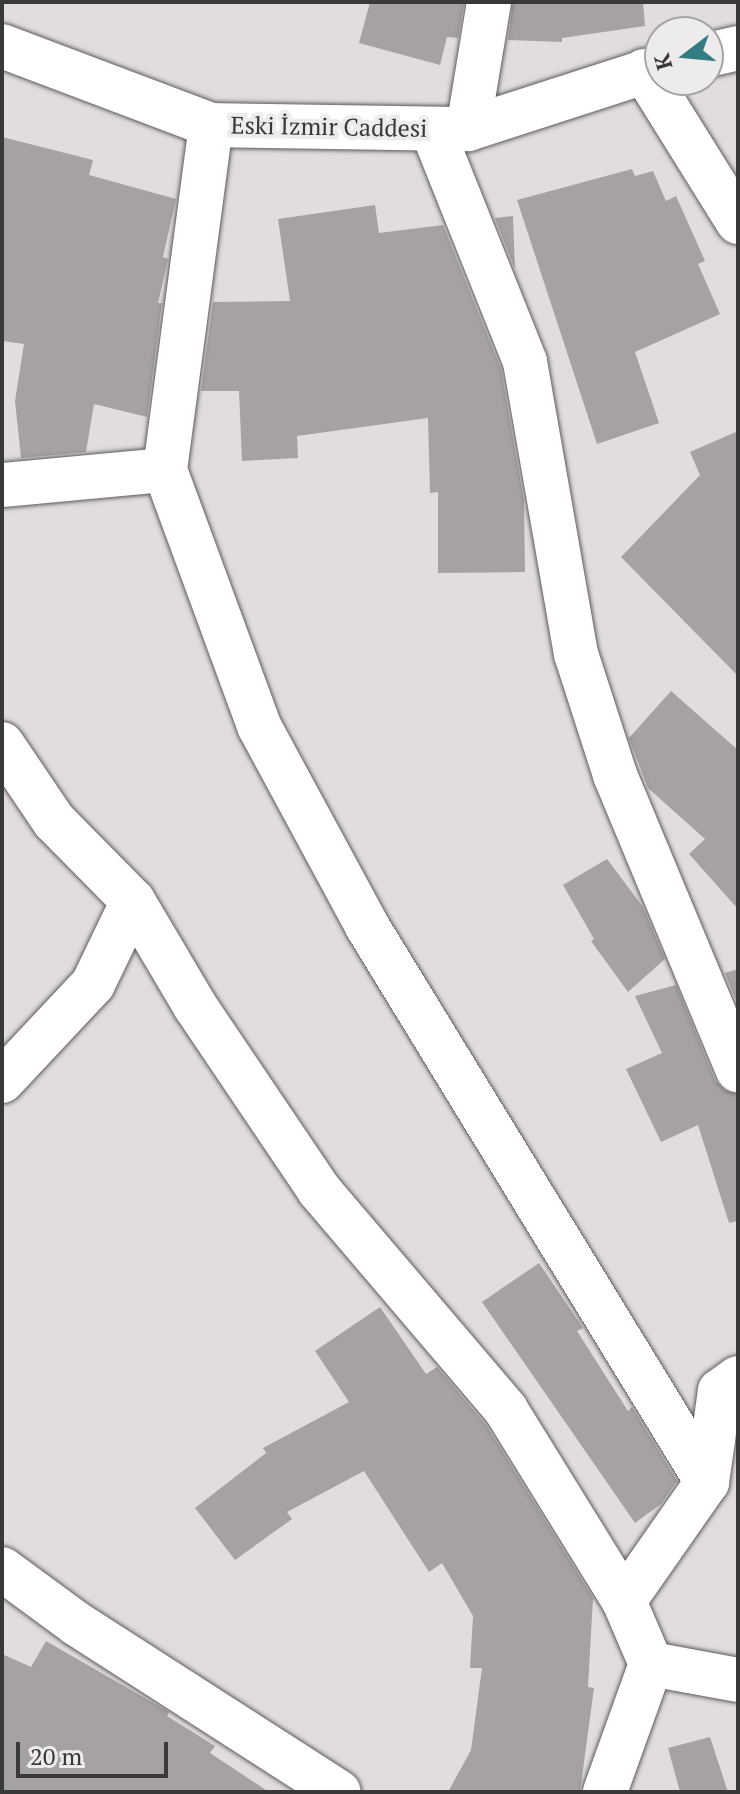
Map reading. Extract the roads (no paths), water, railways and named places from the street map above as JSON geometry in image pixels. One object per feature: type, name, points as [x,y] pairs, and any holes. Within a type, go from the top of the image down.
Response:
[{"type":"street","points":[[489,2],[450,129],[525,362],[576,654],[610,760],[738,1070]]},
{"type":"street","name":"Eski İzmir Caddesi","points":[[2,46],[211,125],[450,129],[644,71]]},
{"type":"street","points":[[667,96],[738,222]]},
{"type":"street","points":[[211,125],[165,470],[259,726],[367,926],[707,1482]]},
{"type":"street","points":[[2,485],[165,470]]},
{"type":"street","points":[[2,744],[54,821],[133,901],[195,1006],[319,1190],[506,1410],[624,1601],[651,1664],[605,1792]]},
{"type":"street","points":[[2,1081],[93,984],[133,901]]},
{"type":"street","points":[[624,1601],[707,1482],[720,1391],[738,1378]]},
{"type":"street","points":[[2,1569],[77,1624],[339,1792]]},
{"type":"street","points":[[651,1664],[738,1680]]}]
